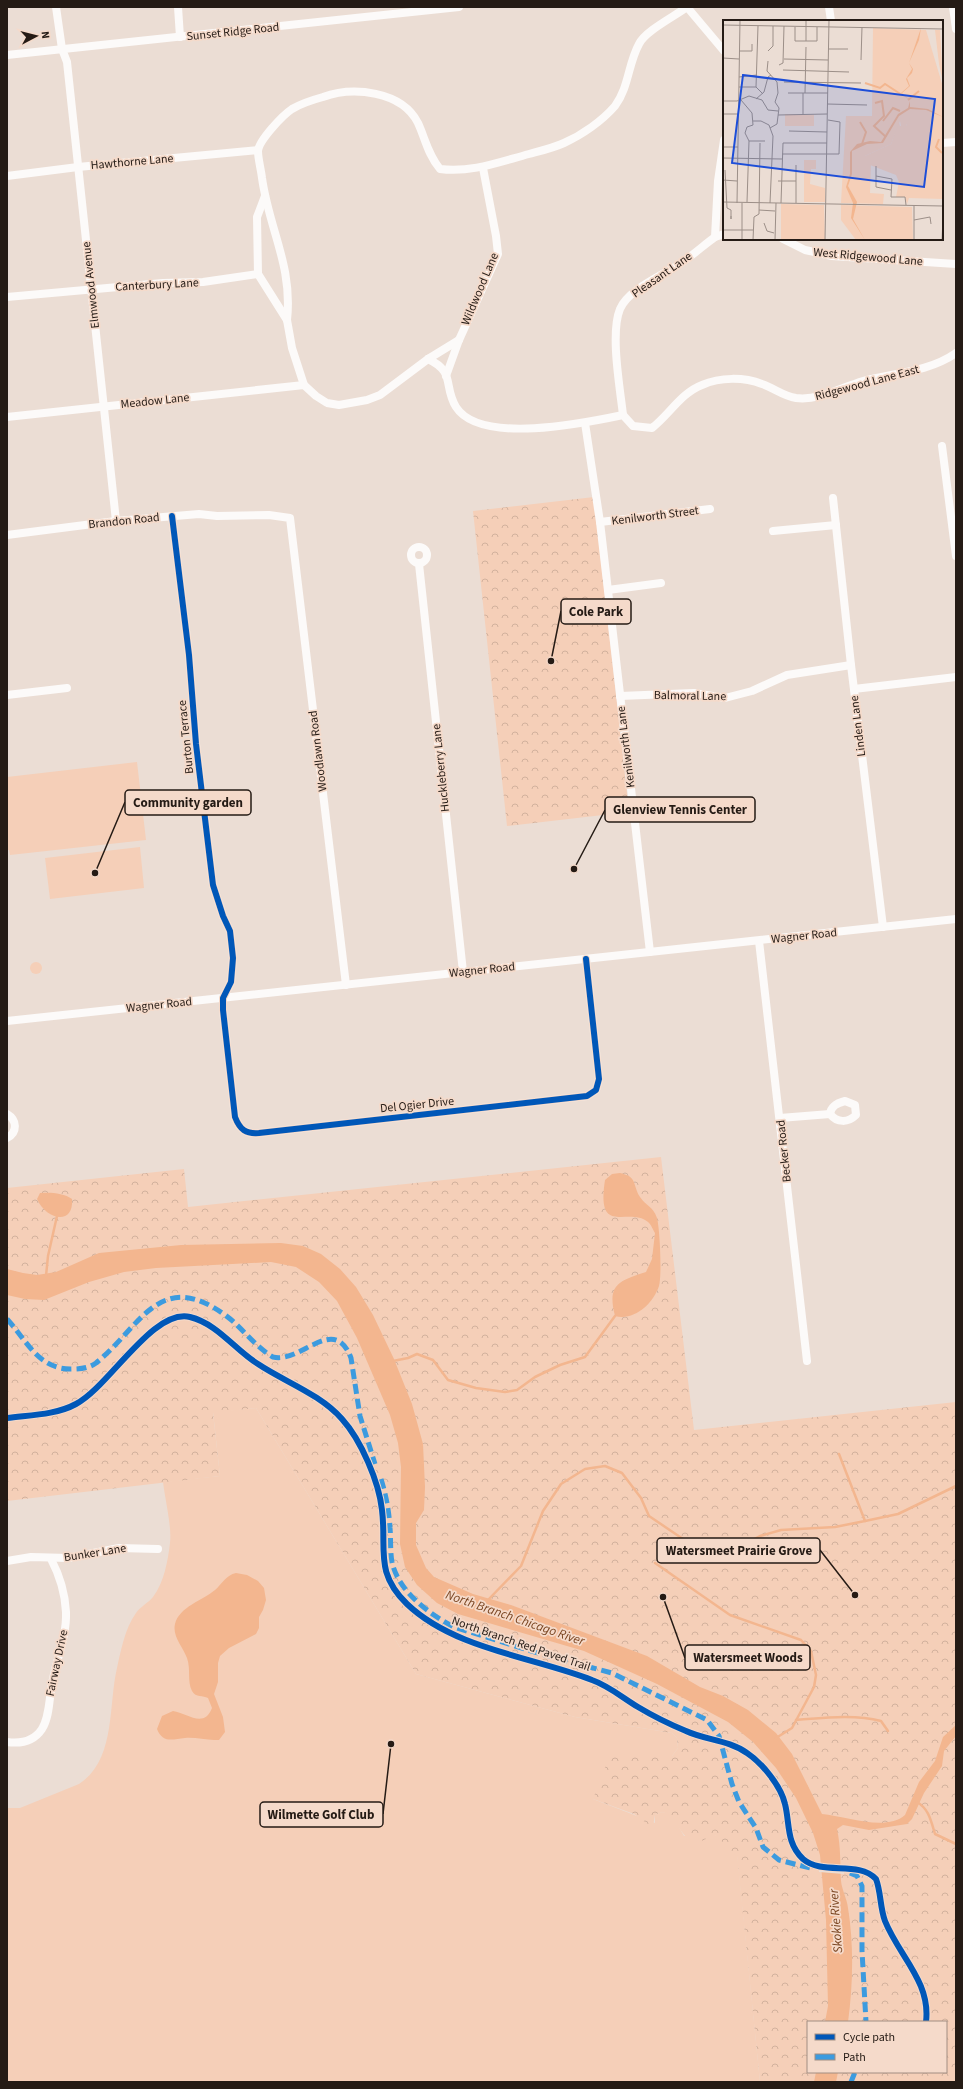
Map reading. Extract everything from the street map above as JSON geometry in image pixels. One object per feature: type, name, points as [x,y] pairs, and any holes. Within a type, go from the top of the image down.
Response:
[{"type":"street","name":"Elmwood Avenue","points":[[56,7],[62,49],[68,62],[116,521]]},
{"type":"street","points":[[178,7],[180,37]]},
{"type":"street","name":"Sunset Ridge Road","points":[[7,55],[459,7]]},
{"type":"street","points":[[459,340],[428,359],[380,395],[353,403],[339,405],[327,403],[304,385],[292,348],[287,320],[289,297],[286,269],[265,196],[258,150],[265,137],[291,110],[328,95],[344,92],[361,92],[379,95],[406,106],[417,121],[434,162],[440,169],[455,171],[483,168],[563,144],[589,129],[614,106],[620,98],[625,89],[639,43],[646,36],[687,7],[723,50]]},
{"type":"street","points":[[829,7],[831,20]]},
{"type":"street","points":[[953,7],[956,29]]},
{"type":"street","points":[[943,143],[956,142]]},
{"type":"street","name":"Hawthorne Lane","points":[[7,176],[78,167],[258,150]]},
{"type":"street","points":[[723,154],[715,237],[723,234]]},
{"type":"street","name":"Wildwood Lane","points":[[459,340],[498,254],[483,168]]},
{"type":"street","points":[[265,196],[257,216],[258,274],[287,320]]},
{"type":"street","name":"Pleasant Lane","points":[[622,415],[617,339],[617,320],[621,307],[635,292],[680,263],[715,237]]},
{"type":"street","name":"West Ridgewood Lane","points":[[785,240],[805,250],[832,256],[956,264]]},
{"type":"street","name":"Canterbury Lane","points":[[7,297],[163,283],[203,282],[258,274]]},
{"type":"street","points":[[446,376],[459,340]]},
{"type":"street","name":"Ridgewood Lane East","points":[[622,415],[633,426],[652,428],[663,420],[680,400],[702,385],[708,383],[730,379],[746,380],[762,384],[779,393],[796,398],[811,398],[862,382],[933,366],[956,353]]},
{"type":"street","points":[[428,359],[442,367],[456,406],[465,416],[477,424],[508,430],[584,423],[622,415]]},
{"type":"street","name":"Meadow Lane","points":[[7,417],[304,385]]},
{"type":"street","name":"Kenilworth Lane","points":[[584,423],[600,522],[650,952]]},
{"type":"street","points":[[942,446],[956,556]]},
{"type":"street","name":"Linden Lane","points":[[833,498],[851,665],[883,927]]},
{"type":"street","name":"Kenilworth Street","points":[[600,522],[710,509]]},
{"type":"street","name":"Brandon Road","points":[[7,535],[116,521],[199,514],[217,516],[268,515],[290,518]]},
{"type":"street","name":"Burton Terrace","points":[[172,516],[189,655],[196,744],[213,885],[223,916],[230,931],[234,958],[231,982],[223,998]]},
{"type":"street","name":"Woodlawn Road","points":[[290,518],[346,985]]},
{"type":"street","points":[[773,531],[836,525]]},
{"type":"street","name":"Huckleberry Lane","points":[[419,564],[463,972]]},
{"type":"street","points":[[608,590],[661,583]]},
{"type":"street","name":"Balmoral Lane","points":[[620,696],[694,693],[724,698],[752,691],[787,675],[851,665]]},
{"type":"street","points":[[854,690],[956,677]]},
{"type":"street","points":[[7,695],[67,688]]},
{"type":"street","name":"Wagner Road","points":[[7,1021],[956,920]]},
{"type":"street","name":"Becker Road","points":[[760,940],[807,1361]]},
{"type":"street","name":"Del Ogier Drive","points":[[223,998],[235,1117],[238,1124],[246,1132],[259,1133],[580,1098],[592,1094],[596,1090],[599,1079],[586,959]]},
{"type":"street","points":[[7,1114],[12,1118],[15,1125],[13,1134],[7,1138]]},
{"type":"street","points":[[780,1118],[830,1114]]},
{"type":"street","name":"Bunker Lane","points":[[7,1561],[31,1557],[51,1559],[68,1558],[106,1549],[136,1547],[158,1549]]},
{"type":"street","name":"Fairway Drive","points":[[7,1742],[16,1744],[32,1739],[42,1728],[46,1719],[51,1685],[65,1628],[66,1614],[63,1585],[51,1559]]},
{"type":"green space","points":[[594,497],[629,812],[507,826],[473,511]]},
{"type":"green space","points":[[137,762],[146,840],[10,855],[9,850],[7,850],[7,777]]},
{"type":"green space","points":[[140,847],[144,888],[50,899],[45,858]]},
{"type":"green space","points":[[38,962],[41,963],[41,973],[34,974],[31,973],[30,966],[31,963]]},
{"type":"green space","points":[[661,1157],[694,1430],[956,1402],[956,2082],[760,2082],[737,1856],[715,1835],[697,1843],[691,1841],[672,1818],[662,1812],[655,1815],[653,1826],[649,1825],[634,1814],[593,1799],[609,1757],[616,1754],[631,1752],[672,1756],[678,1748],[677,1738],[672,1733],[575,1717],[416,1674],[256,1408],[213,1413],[220,1476],[7,1501],[7,1188],[184,1169],[188,1207]]},
{"type":"green space","points":[[256,1408],[416,1674],[575,1717],[672,1733],[677,1738],[678,1748],[672,1756],[661,1756],[593,1799],[655,1823],[655,1815],[665,1813],[673,1818],[684,1836],[715,1835],[736,1842],[760,2082],[7,2082],[7,1808],[20,1808],[79,1784],[91,1774],[105,1747],[111,1715],[114,1683],[126,1632],[136,1613],[153,1597],[157,1591],[167,1564],[170,1529],[163,1482],[220,1476],[213,1412]]},
{"type":"water","points":[[620,1173],[632,1179],[640,1197],[651,1208],[657,1218],[660,1263],[659,1286],[652,1299],[642,1310],[629,1316],[622,1317],[615,1316],[613,1306],[614,1291],[617,1286],[628,1278],[646,1272],[652,1259],[655,1233],[649,1223],[640,1218],[616,1217],[609,1215],[605,1209],[603,1198],[605,1180],[612,1174]]},
{"type":"water","points":[[40,1193],[57,1193],[72,1199],[69,1213],[59,1217],[47,1212],[37,1199]]},
{"type":"water","points":[[281,1243],[303,1246],[321,1254],[340,1269],[356,1287],[373,1315],[394,1359],[412,1404],[423,1444],[425,1487],[424,1510],[416,1523],[416,1545],[426,1568],[434,1577],[473,1594],[511,1605],[647,1656],[700,1687],[723,1696],[748,1710],[776,1733],[792,1754],[822,1814],[876,1823],[897,1820],[905,1815],[919,1782],[935,1761],[943,1737],[956,1725],[956,1736],[944,1751],[942,1766],[924,1793],[912,1819],[907,1824],[869,1830],[843,1825],[837,1829],[840,1849],[841,1881],[850,1922],[852,1951],[852,1979],[848,2021],[825,2021],[828,2006],[826,1920],[820,1855],[813,1833],[796,1798],[776,1768],[753,1742],[728,1722],[657,1684],[584,1651],[458,1614],[437,1603],[417,1585],[405,1567],[400,1544],[401,1467],[398,1443],[390,1415],[357,1338],[337,1301],[319,1282],[296,1267],[271,1262],[156,1268],[124,1272],[89,1282],[44,1300],[25,1299],[7,1295],[7,1269],[37,1275],[56,1272],[99,1253],[181,1245]]},
{"type":"water","points":[[236,1573],[247,1575],[258,1581],[264,1588],[266,1600],[259,1617],[259,1628],[256,1634],[229,1648],[220,1656],[218,1663],[218,1682],[214,1694],[223,1717],[225,1732],[219,1740],[188,1738],[172,1740],[165,1739],[159,1734],[157,1729],[162,1716],[173,1711],[200,1719],[209,1714],[212,1708],[208,1698],[195,1695],[192,1691],[187,1658],[175,1633],[174,1628],[177,1618],[186,1608],[210,1594],[227,1578]]},
{"type":"water","points":[[816,2073],[838,2073],[836,2082],[814,2082]]},
{"type":"pier","points":[[819,1863],[844,1866],[844,1874],[819,1872]]},
{"type":"waterway","points":[[46,1276],[48,1256],[57,1216]]},
{"type":"waterway","points":[[393,1361],[408,1358],[417,1354],[433,1360],[448,1380],[476,1388],[505,1392],[517,1390],[535,1377],[560,1365],[585,1357],[615,1316]]},
{"type":"waterway","name":"North Branch Chicago River","points":[[487,1601],[521,1566],[543,1511],[561,1484],[585,1469],[605,1466],[622,1473],[641,1498],[649,1516],[714,1560],[760,1536],[781,1530],[835,1527],[865,1521],[839,1454]]},
{"type":"waterway","points":[[865,1521],[898,1514],[956,1486]]},
{"type":"waterway","points":[[655,1563],[730,1615],[801,1640],[811,1651],[816,1675],[814,1687],[792,1728],[776,1738]]},
{"type":"waterway","points":[[796,1720],[838,1717],[871,1719],[881,1721],[888,1731]]},
{"type":"waterway","points":[[917,1802],[927,1812],[935,1834],[956,1844]]},
{"type":"marked path","points":[[7,1319],[28,1345],[42,1359],[51,1365],[72,1369],[85,1368],[96,1363],[152,1308],[167,1300],[183,1297],[202,1302],[225,1315],[266,1353],[273,1357],[284,1357],[295,1354],[316,1343],[326,1340],[336,1340],[344,1345],[351,1358],[360,1416],[375,1464]]},
{"type":"marked path","points":[[381,1479],[389,1515],[391,1554],[395,1573],[401,1583],[416,1600],[444,1622],[454,1627],[541,1654],[612,1673],[707,1720],[719,1736],[732,1784],[739,1802],[756,1828],[763,1847],[779,1860],[814,1869]]},
{"type":"marked path","points":[[850,1873],[857,1876],[862,1886],[862,1951],[866,2021]]},
{"type":"marked path","points":[[851,2082],[855,2073]]},
{"type":"cycle path","points":[[172,516],[189,655],[196,744],[213,885],[223,916],[230,931],[233,958],[231,982],[223,998],[223,1010],[235,1117],[241,1128],[250,1133],[259,1133],[587,1096],[596,1090],[599,1079],[586,959]]},
{"type":"cycle path","name":"North Branch Red Paved Trail","points":[[7,1418],[51,1412],[68,1408],[76,1404],[89,1395],[103,1382],[146,1336],[161,1324],[176,1317],[190,1317],[209,1325],[268,1371],[323,1402],[333,1410],[349,1428],[356,1438],[368,1462],[377,1487],[382,1510],[383,1548],[386,1570],[390,1581],[407,1604],[426,1619],[447,1632],[471,1642],[569,1672],[598,1683],[673,1726],[693,1734],[733,1745],[753,1757],[765,1769],[783,1797],[787,1811],[791,1840],[803,1859],[820,1867],[860,1870],[869,1873],[876,1879],[885,1921],[891,1934],[913,1970],[924,1994],[926,2021]]},
{"type":"place","name":"Cole Park","points":[[551,661]]},
{"type":"place","name":"Glenview Tennis Center","points":[[574,869]]},
{"type":"place","name":"Community garden","points":[[95,873]]},
{"type":"place","name":"Watersmeet Prairie Grove","points":[[855,1595]]},
{"type":"place","name":"Watersmeet Woods","points":[[663,1597]]},
{"type":"place","name":"Wilmette Golf Club","points":[[391,1744]]},
{"type":"water label","name":"Skokie River","points":[[836,1921]]}]
